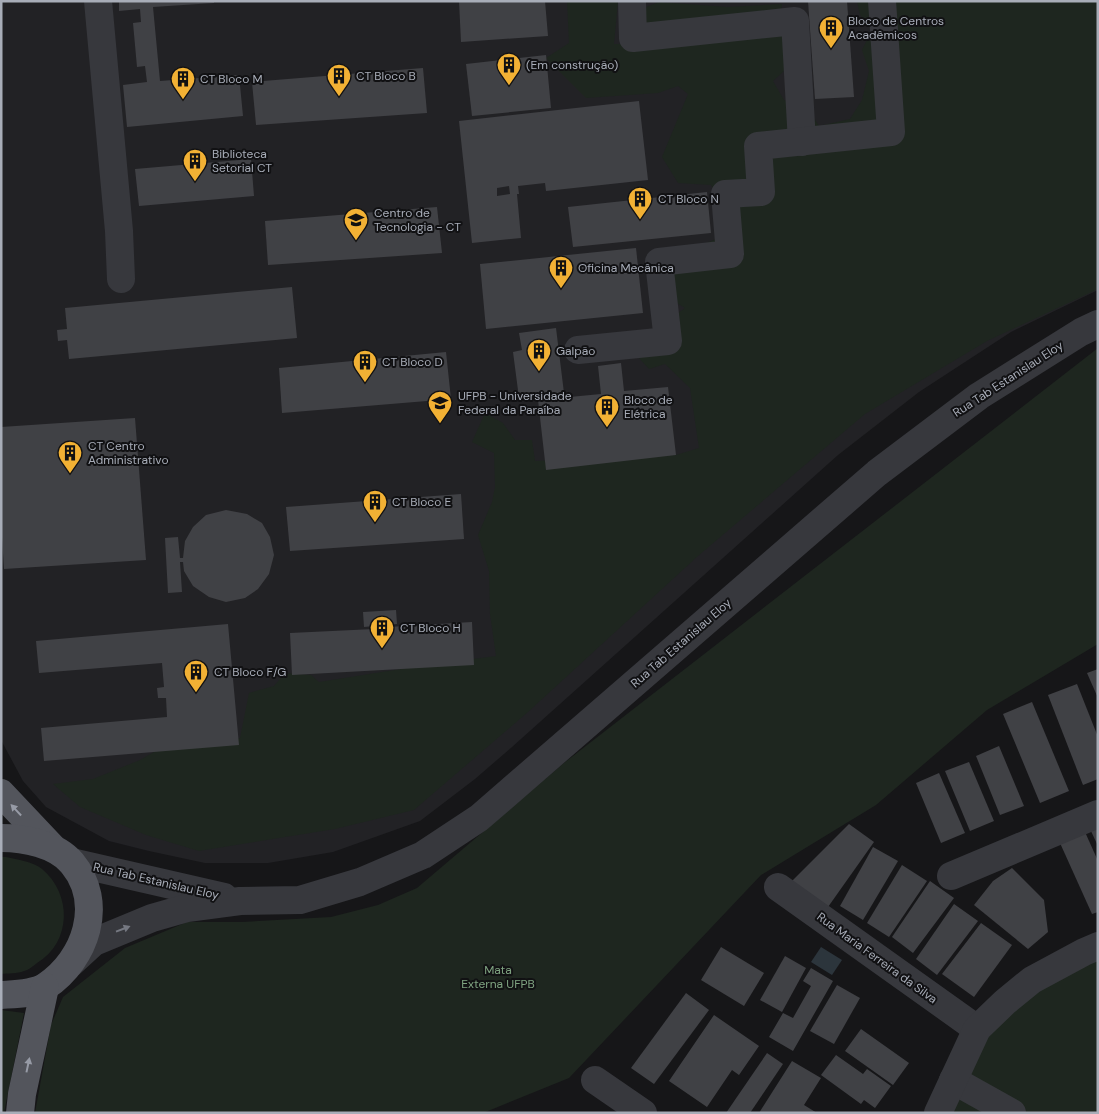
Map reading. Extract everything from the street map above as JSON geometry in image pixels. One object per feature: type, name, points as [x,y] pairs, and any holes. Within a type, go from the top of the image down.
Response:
[{"type":"main road","points":[[1,793],[64,857],[84,882],[89,902],[89,924],[82,945],[69,965],[45,987],[25,993],[1,995]]},
{"type":"main road","points":[[1,838],[19,838],[43,845],[64,857]]},
{"type":"main road","points":[[20,1113],[22,1094],[45,987]]},
{"type":"street","points":[[98,1],[122,280]]},
{"type":"street","points":[[632,1],[633,38],[795,21],[802,142]]},
{"type":"street","points":[[578,350],[668,342],[659,262],[730,254],[725,194],[761,192],[758,146],[892,132],[882,1]]},
{"type":"street","name":"Rua Tab Estanislau Eloy","points":[[69,965],[94,942],[117,931],[187,908],[240,901],[300,900],[360,882],[423,855],[479,818],[877,473],[979,396],[1081,332],[1098,324]]},
{"type":"street","points":[[952,876],[1098,814]]},
{"type":"street","name":"Rua Tab Estanislau Eloy","points":[[64,857],[240,901]]},
{"type":"street","name":"Rua Maria Ferreira da Silva","points":[[778,886],[977,1029]]},
{"type":"street","points":[[938,1113],[977,1029],[1005,1002],[1032,980],[1098,946]]},
{"type":"street","points":[[595,1080],[644,1113]]},
{"type":"street","points":[[953,1080],[1012,1113]]},
{"type":"shaded area","name":"UFPB - Universidade Federal da Paraíba","points":[[1,1],[1098,1],[1098,290],[1011,332],[919,392],[838,455],[512,747],[475,779],[420,821],[333,852],[268,863],[205,863],[109,841],[46,807],[23,781],[1,740]]},
{"type":"shaded area","points":[[821,947],[842,960],[832,975],[811,962]]},
{"type":"green space","points":[[567,1],[618,1],[614,44],[641,44],[641,9],[659,2],[727,7],[782,4],[778,28],[795,61],[773,81],[784,100],[809,110],[819,126],[850,119],[862,100],[869,71],[862,50],[872,30],[860,15],[857,1],[1098,1],[1098,289],[987,341],[865,414],[698,556],[528,712],[414,810],[335,829],[199,851],[146,835],[80,807],[53,784],[93,779],[140,760],[168,744],[240,738],[249,693],[274,686],[285,673],[311,675],[319,682],[496,656],[490,614],[489,571],[478,535],[492,502],[495,487],[494,453],[472,442],[485,413],[503,423],[515,440],[532,440],[535,461],[676,455],[699,448],[690,388],[665,364],[649,369],[630,348],[685,308],[664,295],[657,254],[701,245],[721,237],[716,193],[711,185],[678,183],[662,157],[688,94],[678,86],[658,93],[586,98],[546,58],[569,43]]},
{"type":"green space","name":"Mata Externa UFPB","points":[[1098,348],[1098,644],[987,710],[876,805],[761,875],[569,1078],[483,1113],[35,1113],[51,1025],[63,997],[125,948],[187,922],[242,922],[331,917],[378,905],[417,888],[564,763]]},
{"type":"green space","points":[[1,857],[29,862],[42,869],[52,879],[59,891],[63,904],[64,918],[62,931],[57,943],[48,954],[31,968],[18,973],[1,974]]},
{"type":"green space","points":[[1098,957],[1098,1113],[1021,1113],[965,1077],[976,1050],[1026,996]]},
{"type":"green space","points":[[1,1010],[24,1013],[4,1113],[1,1113]]},
{"type":"green space","points":[[957,1100],[965,1100],[989,1113],[948,1113]]},
{"type":"building","name":"CT Bloco M","points":[[119,1],[214,1],[214,3],[153,7],[160,81],[239,75],[243,116],[127,127],[123,85],[147,82],[145,66],[137,67],[133,23],[141,22],[140,9],[119,11]]},
{"type":"building","points":[[459,1],[545,1],[548,36],[461,42]]},
{"type":"building","name":"Bloco de Centros Acadêmicos","points":[[808,1],[847,1],[854,97],[815,99]]},
{"type":"building","name":"(Em construção)","points":[[546,55],[551,108],[472,116],[466,64]]},
{"type":"building","name":"CT Bloco B","points":[[423,68],[427,113],[256,125],[252,82]]},
{"type":"building","points":[[639,101],[648,180],[546,191],[545,183],[518,186],[521,238],[472,243],[459,121]],"holes":[[[509,186],[510,194],[497,196],[497,188]]]},
{"type":"building","name":"Biblioteca Setorial CT","points":[[251,159],[254,196],[139,206],[135,169]]},
{"type":"building","name":"CT Bloco N","points":[[707,192],[711,233],[573,247],[568,207]]},
{"type":"building","points":[[437,207],[442,253],[268,265],[265,221]]},
{"type":"building","name":"Oficina Mecânica","points":[[636,248],[643,313],[486,329],[480,264]]},
{"type":"building","points":[[292,287],[297,338],[69,359],[67,340],[58,341],[57,330],[67,329],[65,308]]},
{"type":"building","name":"Galpão","points":[[556,328],[564,393],[519,398],[513,352],[522,350],[519,333]]},
{"type":"building","name":"CT Bloco D","points":[[446,352],[451,399],[282,413],[279,368]]},
{"type":"building","name":"Bloco de Elétrica","points":[[621,363],[624,391],[668,387],[676,455],[546,470],[538,400],[601,394],[598,366]]},
{"type":"building","name":"CT Centro Administrativo","points":[[135,418],[146,560],[4,569],[1,521],[1,427]]},
{"type":"building","name":"CT Bloco E","points":[[461,494],[464,539],[290,551],[286,507]]},
{"type":"building","points":[[226,510],[247,514],[262,523],[270,537],[274,555],[269,574],[258,589],[245,598],[226,602],[209,597],[193,586],[184,571],[183,562],[180,562],[182,592],[168,593],[165,538],[178,537],[180,558],[183,558],[185,541],[193,527],[206,515]]},
{"type":"building","name":"CT Bloco H","points":[[396,610],[397,624],[388,625],[388,627],[472,622],[474,665],[292,675],[290,633],[374,629],[374,626],[364,627],[363,612]]},
{"type":"building","name":"CT Bloco F/G","points":[[228,624],[239,745],[44,761],[41,728],[167,717],[166,698],[158,698],[157,688],[164,687],[162,663],[39,673],[36,641]]},
{"type":"building","points":[[1098,669],[1098,698],[1087,673]]},
{"type":"building","points":[[1077,684],[1098,737],[1098,779],[1083,785],[1048,695]]},
{"type":"building","points":[[1032,702],[1069,791],[1040,803],[1003,714]]},
{"type":"building","points":[[999,746],[1024,806],[1000,815],[976,756]]},
{"type":"building","points":[[969,762],[994,821],[970,831],[945,771]]},
{"type":"building","points":[[939,773],[965,833],[941,843],[916,783]]},
{"type":"building","points":[[849,824],[874,842],[828,907],[791,882]]},
{"type":"building","points":[[1098,825],[1098,846],[1090,829]]},
{"type":"building","points":[[1085,832],[1098,861],[1098,912],[1092,914],[1060,843]]},
{"type":"building","points":[[873,847],[898,861],[863,920],[840,906]]},
{"type":"building","points":[[902,865],[927,881],[889,937],[867,923]]},
{"type":"building","points":[[1012,868],[1044,900],[1048,932],[1028,949],[974,905],[993,881]]},
{"type":"building","points":[[930,881],[954,898],[913,953],[892,937]]},
{"type":"building","points":[[954,904],[978,921],[937,975],[916,959]]},
{"type":"building","points":[[981,923],[1012,945],[974,997],[942,974]]},
{"type":"building","points":[[721,947],[764,973],[744,1006],[701,980]]},
{"type":"building","points":[[785,956],[806,968],[782,1012],[760,1000]]},
{"type":"building","points":[[811,968],[833,981],[793,1051],[769,1037],[783,1013],[793,1018],[811,986],[803,981]]},
{"type":"building","points":[[837,985],[860,998],[834,1044],[810,1031]]},
{"type":"building","points":[[686,993],[709,1010],[654,1084],[631,1068]]},
{"type":"building","points":[[714,1015],[759,1046],[739,1075],[732,1070],[707,1107],[669,1081]]},
{"type":"building","points":[[861,1029],[909,1063],[893,1085],[845,1051]]},
{"type":"building","points":[[767,1053],[783,1064],[750,1113],[726,1113]]},
{"type":"building","points":[[836,1055],[863,1074],[867,1069],[891,1086],[875,1108],[864,1100],[861,1104],[821,1075]]},
{"type":"building","points":[[792,1061],[821,1078],[804,1105],[817,1113],[759,1113]]},
{"type":"place","name":"Bloco de Centros Acadêmicos","points":[[831,49]]},
{"type":"place","name":"(Em construção)","points":[[509,86]]},
{"type":"place","name":"CT Bloco B","points":[[339,97]]},
{"type":"place","name":"CT Bloco M","points":[[183,100]]},
{"type":"place","name":"Biblioteca Setorial CT","points":[[195,182]]},
{"type":"place","name":"CT Bloco N","points":[[640,220]]},
{"type":"place","name":"Centro de Tecnologia - CT","points":[[356,241]]},
{"type":"place","name":"Oficina Mecânica","points":[[561,289]]},
{"type":"place","name":"Galpão","points":[[539,372]]},
{"type":"place","name":"CT Bloco D","points":[[365,383]]},
{"type":"place","name":"UFPB - Universidade Federal da Paraíba","points":[[440,424]]},
{"type":"place","name":"Bloco de Elétrica","points":[[607,428]]},
{"type":"place","name":"CT Centro Administrativo","points":[[70,474]]},
{"type":"place","name":"CT Bloco E","points":[[375,523]]},
{"type":"place","name":"CT Bloco H","points":[[382,649]]},
{"type":"place","name":"CT Bloco F/G","points":[[196,693]]}]
